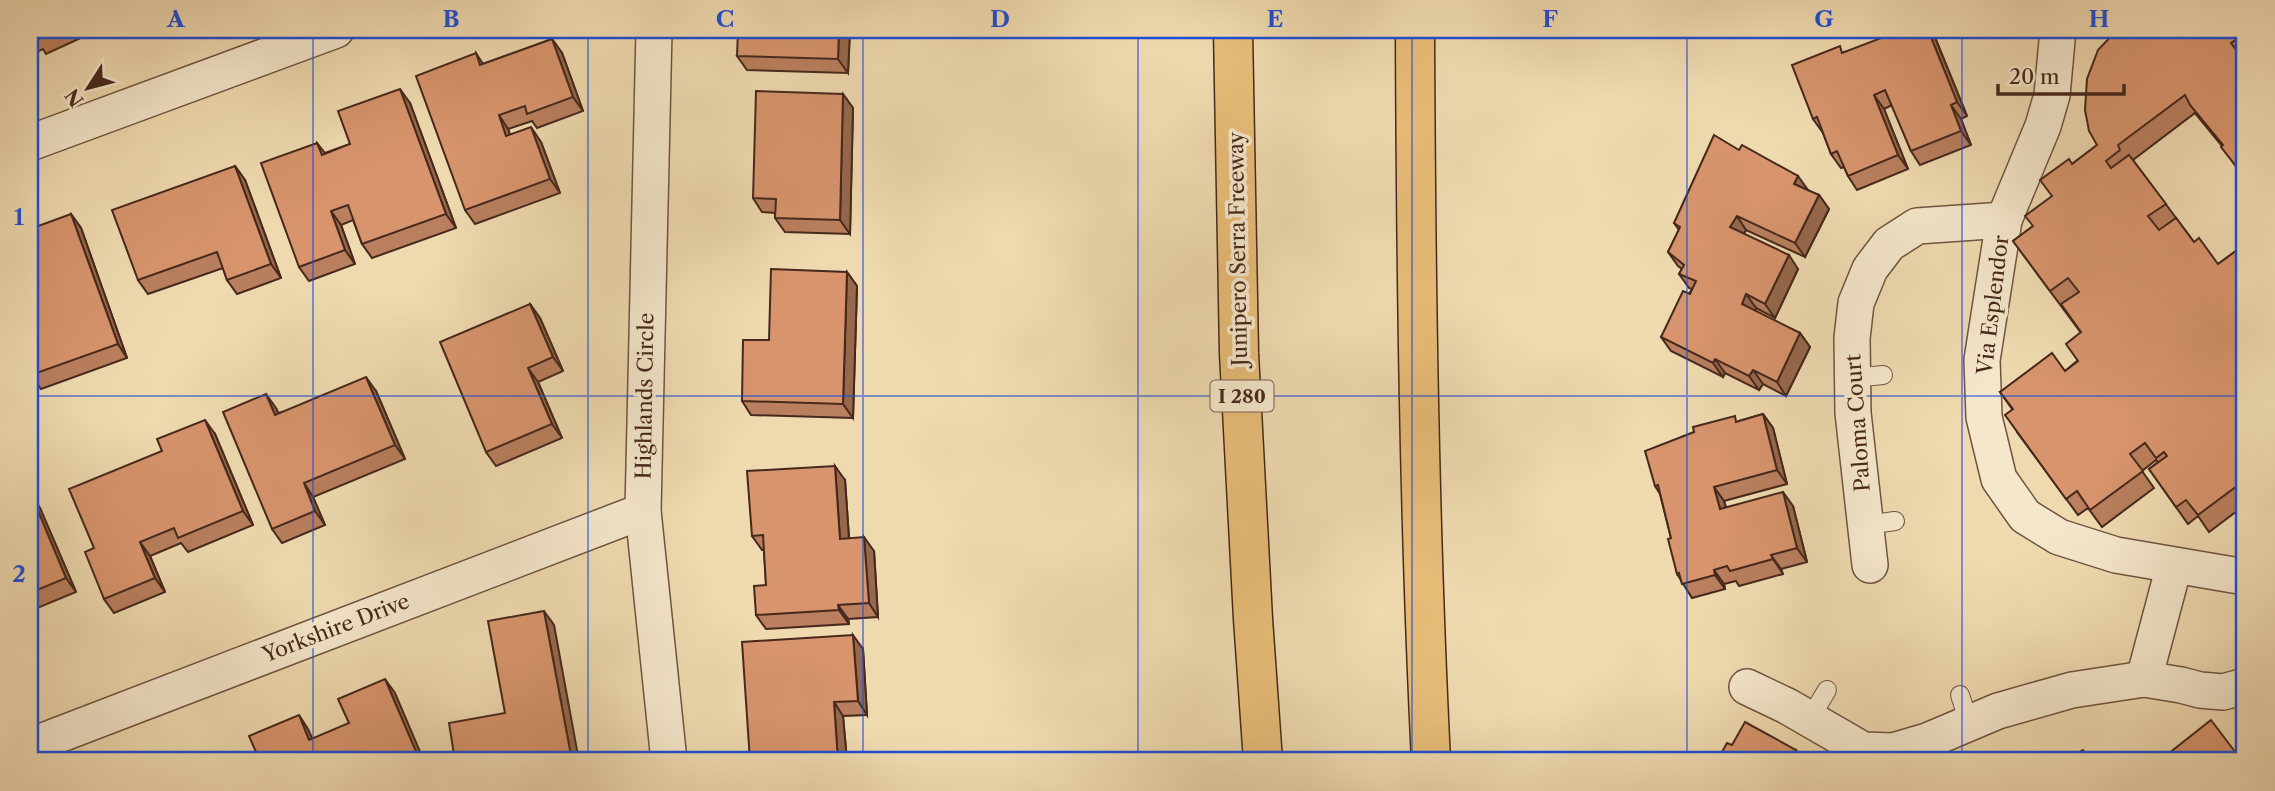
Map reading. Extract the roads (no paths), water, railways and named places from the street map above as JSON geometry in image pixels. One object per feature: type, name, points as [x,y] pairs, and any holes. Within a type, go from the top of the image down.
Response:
[{"type":"highway","name":"Junipero Serra Freeway","points":[[1233,30],[1239,353],[1263,761]]},
{"type":"highway","points":[[1415,30],[1417,349],[1424,634],[1431,761]]},
{"type":"street","points":[[30,143],[336,30]]},
{"type":"street","name":"Highlands Circle","points":[[654,30],[643,511],[669,761]]},
{"type":"street","name":"Via Esplendor","points":[[2058,30],[2052,95],[2042,130],[2004,220],[1982,360],[1984,417],[1998,480],[2025,516],[2059,537],[2116,555],[2245,577]]},
{"type":"street","name":"Paloma Court","points":[[1870,565],[1880,523],[1853,413],[1868,376],[1852,338],[1856,303],[1870,269],[1889,244],[1917,226],[2004,220]]},
{"type":"street","name":"Yorkshire Drive","points":[[30,746],[643,511]]},
{"type":"street","points":[[2144,679],[2174,566]]},
{"type":"street","points":[[1747,687],[1863,750],[1893,751],[1927,741],[1964,709],[1998,711],[2072,690],[2144,679],[2223,692],[2245,686]]},
{"type":"lane","points":[[1809,720],[1827,690]]}]
